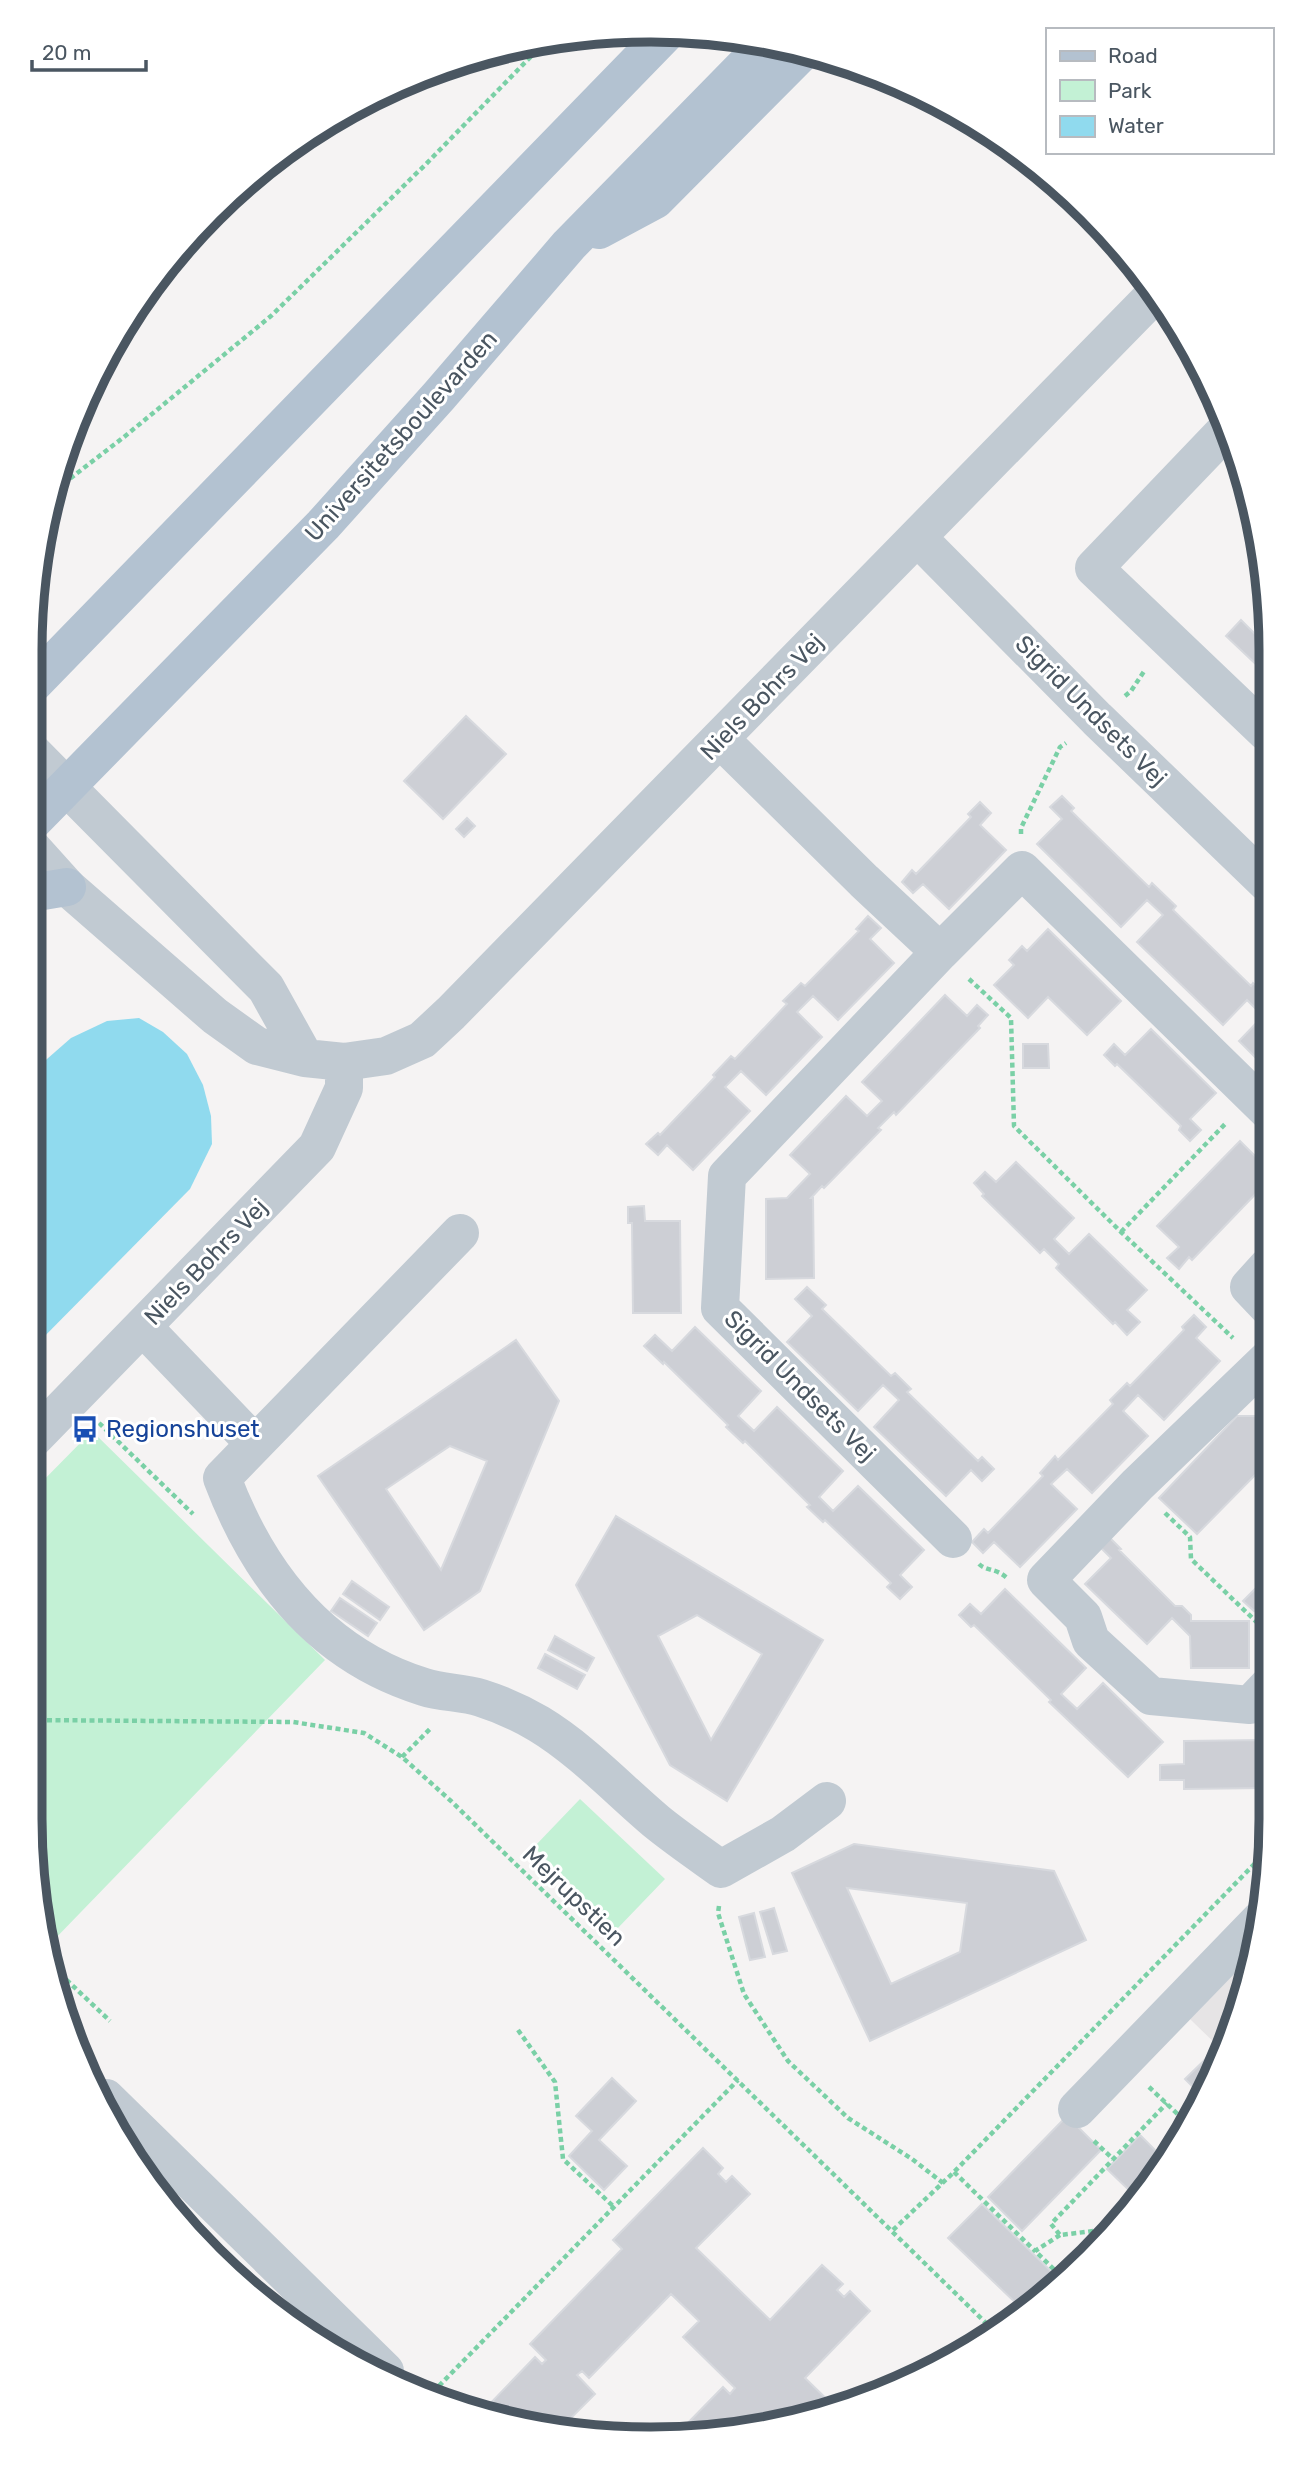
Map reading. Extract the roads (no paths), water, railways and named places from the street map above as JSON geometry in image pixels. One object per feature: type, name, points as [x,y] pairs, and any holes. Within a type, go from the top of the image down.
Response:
[{"type":"main road","points":[[42,676],[657,42]]},
{"type":"main road","name":"Universitetsboulevarden","points":[[42,811],[323,525],[569,245],[758,52]]},
{"type":"main road","points":[[569,245],[655,200],[794,60]]},
{"type":"street","name":"Niels Bohrs Vej","points":[[42,873],[49,890],[257,1046],[305,1058],[344,1062],[386,1056],[422,1040],[1148,301]]},
{"type":"street","points":[[1220,436],[1094,568],[1259,725]]},
{"type":"street","name":"Sigrid Undsets Vej","points":[[918,538],[1097,719],[1259,875]]},
{"type":"street","points":[[720,739],[940,952]]},
{"type":"street","points":[[42,762],[266,988],[305,1058]]},
{"type":"street","name":"Sigrid Undsets Vej","points":[[953,1539],[720,1308],[727,1177],[940,952],[1022,870],[1259,1102]]},
{"type":"street","name":"Niels Bohrs Vej","points":[[42,1430],[317,1147],[344,1088],[344,1062]]},
{"type":"street","points":[[460,1233],[222,1478],[253,1544],[283,1592],[309,1620],[338,1644],[380,1672],[427,1689],[481,1697],[539,1724],[603,1772],[658,1822],[721,1869],[783,1834],[827,1801]]},
{"type":"street","points":[[1259,1276],[1249,1287],[1259,1298]]},
{"type":"street","points":[[143,1327],[255,1444]]},
{"type":"street","points":[[1259,1368],[1137,1485],[1046,1580],[1083,1617],[1091,1641],[1151,1696],[1250,1705],[1259,1696]]},
{"type":"street","points":[[1077,2109],[1248,1933]]},
{"type":"street","points":[[115,2107],[374,2360]]},
{"type":"water","points":[[139,1018],[163,1032],[187,1054],[203,1085],[211,1116],[212,1144],[190,1189],[42,1339],[42,1063],[71,1038],[107,1021]]},
{"type":"place","name":"Regionshuset","points":[[85,1429]]}]
